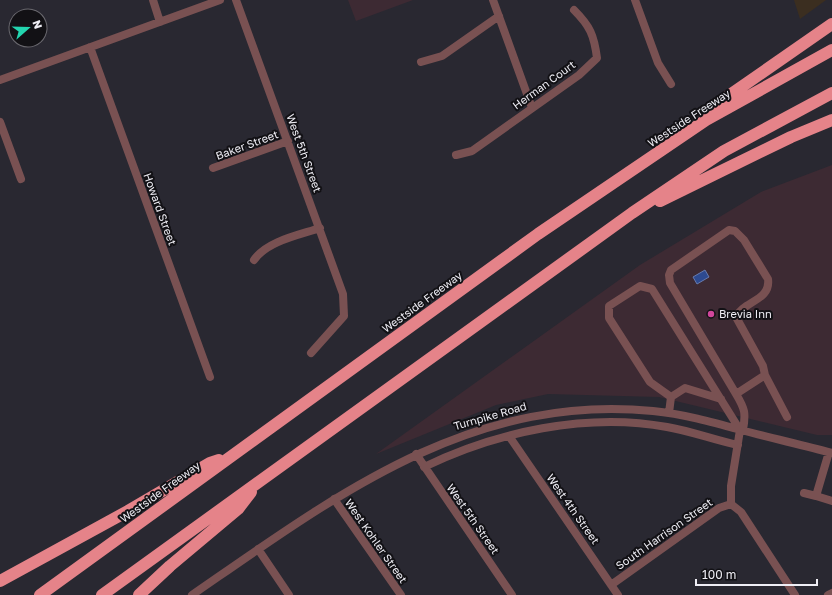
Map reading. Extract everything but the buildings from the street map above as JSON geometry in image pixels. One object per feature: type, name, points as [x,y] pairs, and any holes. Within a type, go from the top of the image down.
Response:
[{"type":"highway","points":[[706,120],[727,97],[832,24]]},
{"type":"highway","name":"Westside Freeway","points":[[40,595],[538,234],[706,120],[832,50]]},
{"type":"highway","points":[[102,595],[632,213],[724,151],[832,93]]},
{"type":"highway","points":[[632,213],[678,193],[792,137],[832,120]]},
{"type":"highway","points":[[0,581],[128,511],[210,463],[233,456]]},
{"type":"highway","points":[[139,595],[170,566],[238,509],[259,482]]},
{"type":"street","points":[[152,0],[160,22]]},
{"type":"street","points":[[0,80],[220,0]]},
{"type":"street","name":"West 5th Street","points":[[236,0],[343,294],[344,316],[311,353]]},
{"type":"street","points":[[493,0],[532,108]]},
{"type":"street","points":[[635,0],[658,63],[671,84]]},
{"type":"street","name":"Herman Court","points":[[456,155],[472,151],[579,75],[597,58],[594,39],[587,23],[574,10]]},
{"type":"street","points":[[421,62],[442,56],[499,16]]},
{"type":"street","name":"Howard Street","points":[[90,47],[210,378]]},
{"type":"street","points":[[0,122],[21,179]]},
{"type":"street","name":"Baker Street","points":[[213,168],[288,142]]},
{"type":"street","points":[[254,260],[258,254],[273,245],[320,228]]},
{"type":"street","points":[[786,417],[765,375],[763,366],[736,317],[738,312],[760,298],[765,292],[768,279],[744,240],[735,231],[729,230],[671,270],[669,275],[670,283],[744,406],[746,414],[738,445],[731,504],[741,512],[795,595]]},
{"type":"street","points":[[671,398],[650,382],[609,318],[609,306],[640,286],[652,289],[742,430]]},
{"type":"street","points":[[736,394],[765,375]]},
{"type":"street","points":[[669,413],[671,398],[685,388],[721,398]]},
{"type":"street","name":"Turnpike Road","points":[[192,595],[334,499],[416,454],[458,436],[488,426],[545,413],[600,409],[669,413],[830,453]]},
{"type":"street","points":[[424,466],[442,458],[509,436],[567,424],[619,422],[667,427],[738,445]]},
{"type":"street","name":"West 4th Street","points":[[509,436],[618,595]]},
{"type":"street","points":[[816,496],[830,453]]},
{"type":"street","name":"West 5th Street","points":[[416,454],[512,595]]},
{"type":"street","points":[[804,493],[832,501]]},
{"type":"street","name":"West Kohler Street","points":[[334,499],[401,595]]},
{"type":"street","name":"South Harrison Street","points":[[611,585],[719,508],[731,504]]},
{"type":"street","points":[[258,549],[288,595]]},
{"type":"street","points":[[828,595],[832,593]]},
{"type":"shaded area","points":[[348,0],[413,0],[356,21]]},
{"type":"shaded area","points":[[794,0],[826,0],[800,19]]},
{"type":"shaded area","points":[[832,165],[832,435],[817,435],[659,397],[548,394],[496,405],[376,454],[640,265],[761,192]]},
{"type":"water","points":[[705,270],[709,277],[697,284],[693,277]]},
{"type":"place","name":"Brevia Inn","points":[[711,314]]}]
